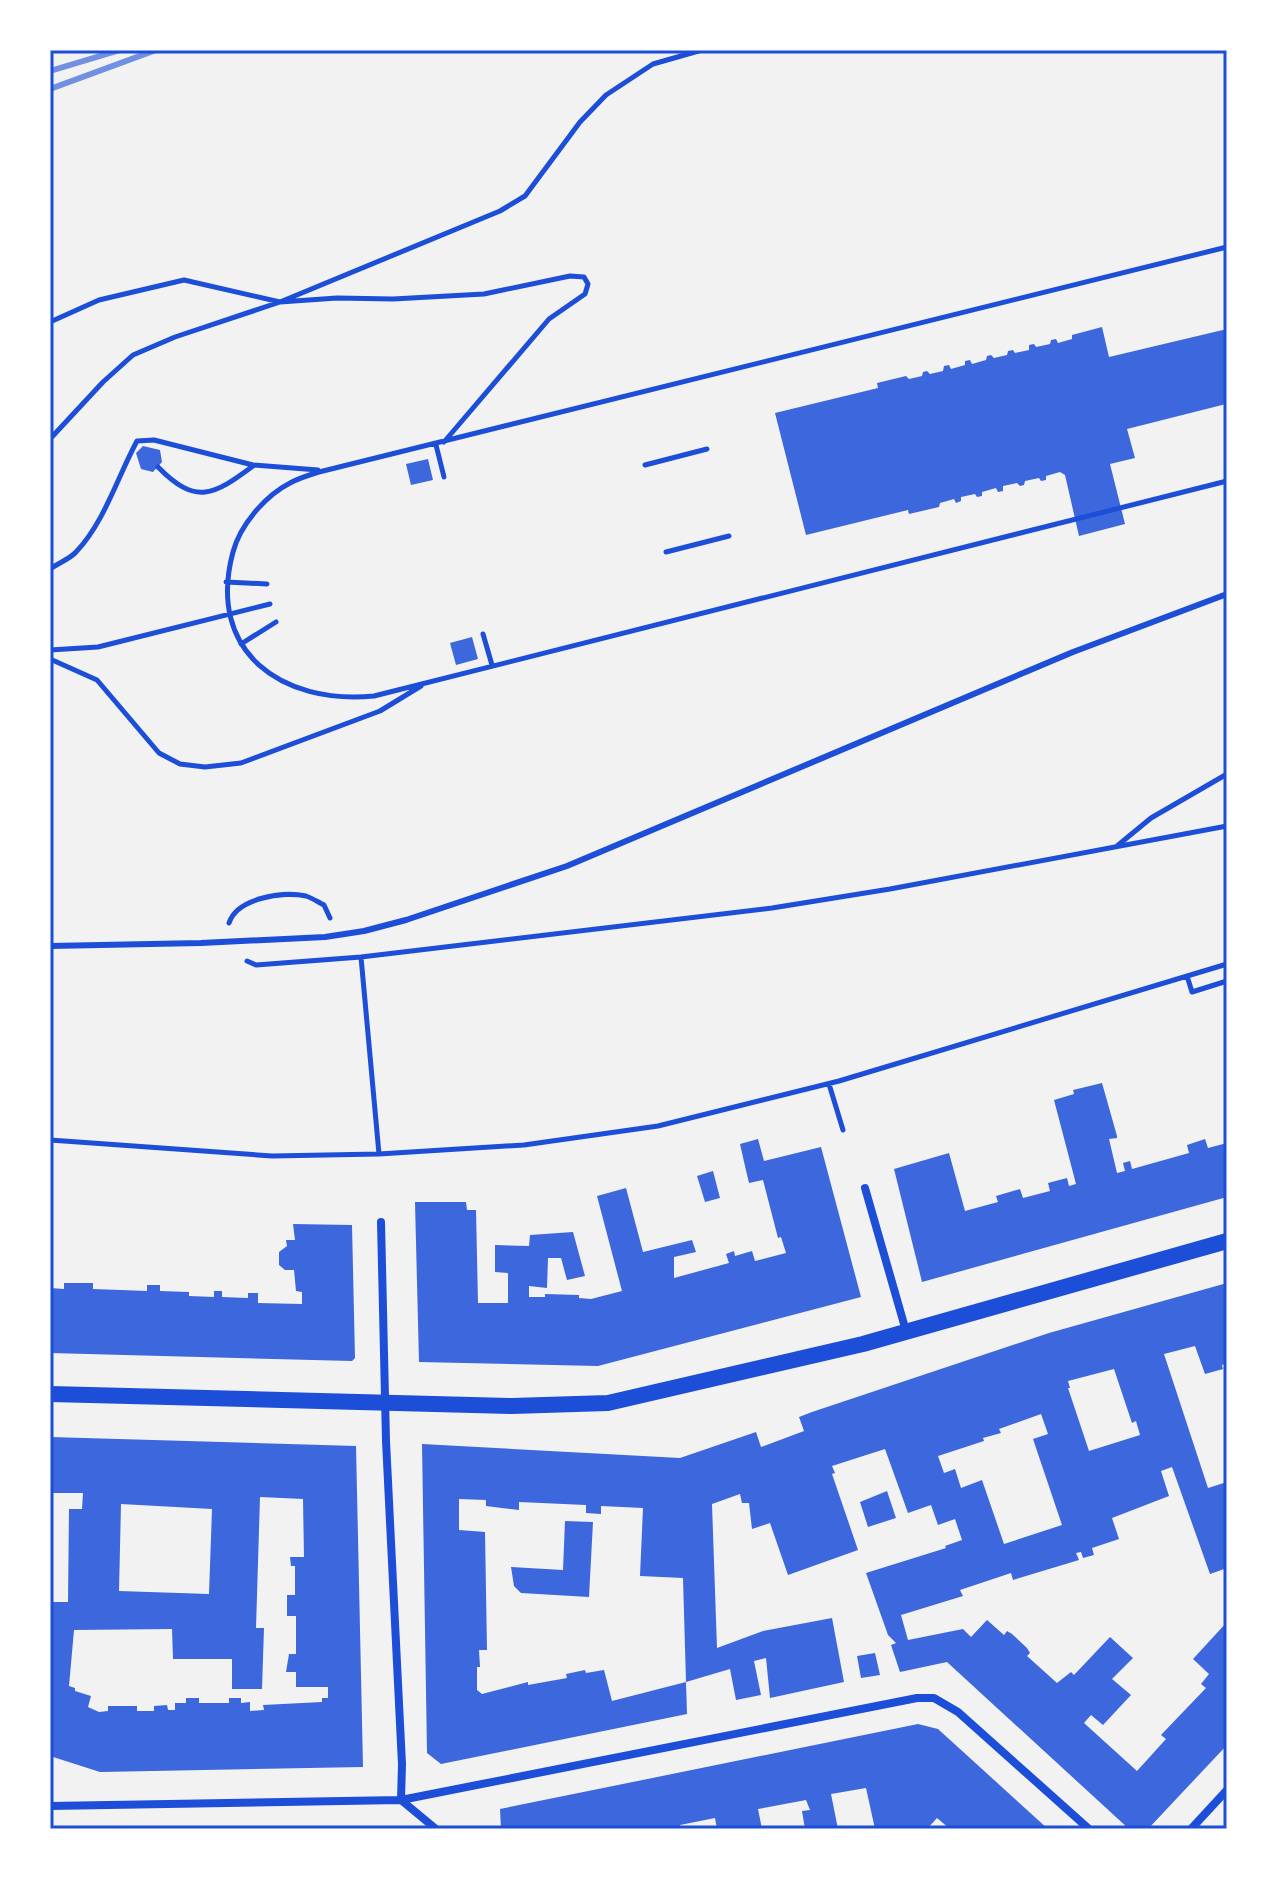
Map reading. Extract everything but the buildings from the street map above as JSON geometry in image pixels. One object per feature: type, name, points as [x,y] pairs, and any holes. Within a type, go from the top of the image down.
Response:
[{"type":"main road","points":[[50,1394],[560,1406],[608,1403],[906,1332],[1227,1241]]},
{"type":"street","points":[[865,1188],[906,1332]]},
{"type":"street","points":[[381,1222],[401,1800]]},
{"type":"street","points":[[50,1806],[401,1800],[917,1698],[934,1698],[958,1712],[1089,1829]]},
{"type":"street","points":[[1191,1829],[1227,1790]]},
{"type":"street","points":[[401,1800],[436,1829]]},
{"type":"lane","points":[[50,946],[325,937],[406,920],[567,866],[1073,652],[1227,594]]},
{"type":"path","points":[[50,439],[133,355],[175,337],[280,302],[500,211],[525,196],[580,122],[606,95],[653,64],[702,50]]},
{"type":"path","points":[[1227,247],[319,472],[289,483],[246,523],[236,543],[226,582],[230,614],[241,644],[264,669],[295,689],[310,694],[363,697],[1227,481]]},
{"type":"path","points":[[50,322],[99,300],[184,280],[280,302],[484,294],[570,276],[584,277],[588,284],[585,294],[549,319],[440,444],[444,477]]},
{"type":"path","points":[[50,569],[76,552],[83,542],[104,511],[118,475],[137,441],[154,440],[253,465],[319,472]]},
{"type":"path","points":[[645,465],[707,449]]},
{"type":"path","points":[[158,467],[175,484],[200,494],[218,491],[253,465]]},
{"type":"path","points":[[666,552],[729,536]]},
{"type":"path","points":[[226,582],[267,584]]},
{"type":"path","points":[[780,585],[782,593]]},
{"type":"path","points":[[50,650],[98,647],[270,604]]},
{"type":"path","points":[[241,644],[276,622]]},
{"type":"path","points":[[483,634],[492,665]]},
{"type":"path","points":[[50,659],[97,680],[159,753],[180,764],[205,767],[241,763],[380,711],[429,681]]},
{"type":"path","points":[[1116,847],[1151,818],[1227,774]]},
{"type":"path","points":[[242,959],[256,965],[361,957],[772,908],[1227,826]]},
{"type":"path","points":[[230,917],[246,903],[281,896],[306,896],[324,905],[329,917]]},
{"type":"path","points":[[361,957],[379,1154]]},
{"type":"path","points":[[50,1140],[272,1156],[379,1154],[524,1145],[658,1126],[829,1084],[1227,964]]},
{"type":"path","points":[[1187,976],[1192,992],[1227,981]]},
{"type":"path","points":[[829,1084],[843,1130]]},
{"type":"railway","points":[[50,71],[120,50]]},
{"type":"railway","points":[[50,89],[156,50]]}]
